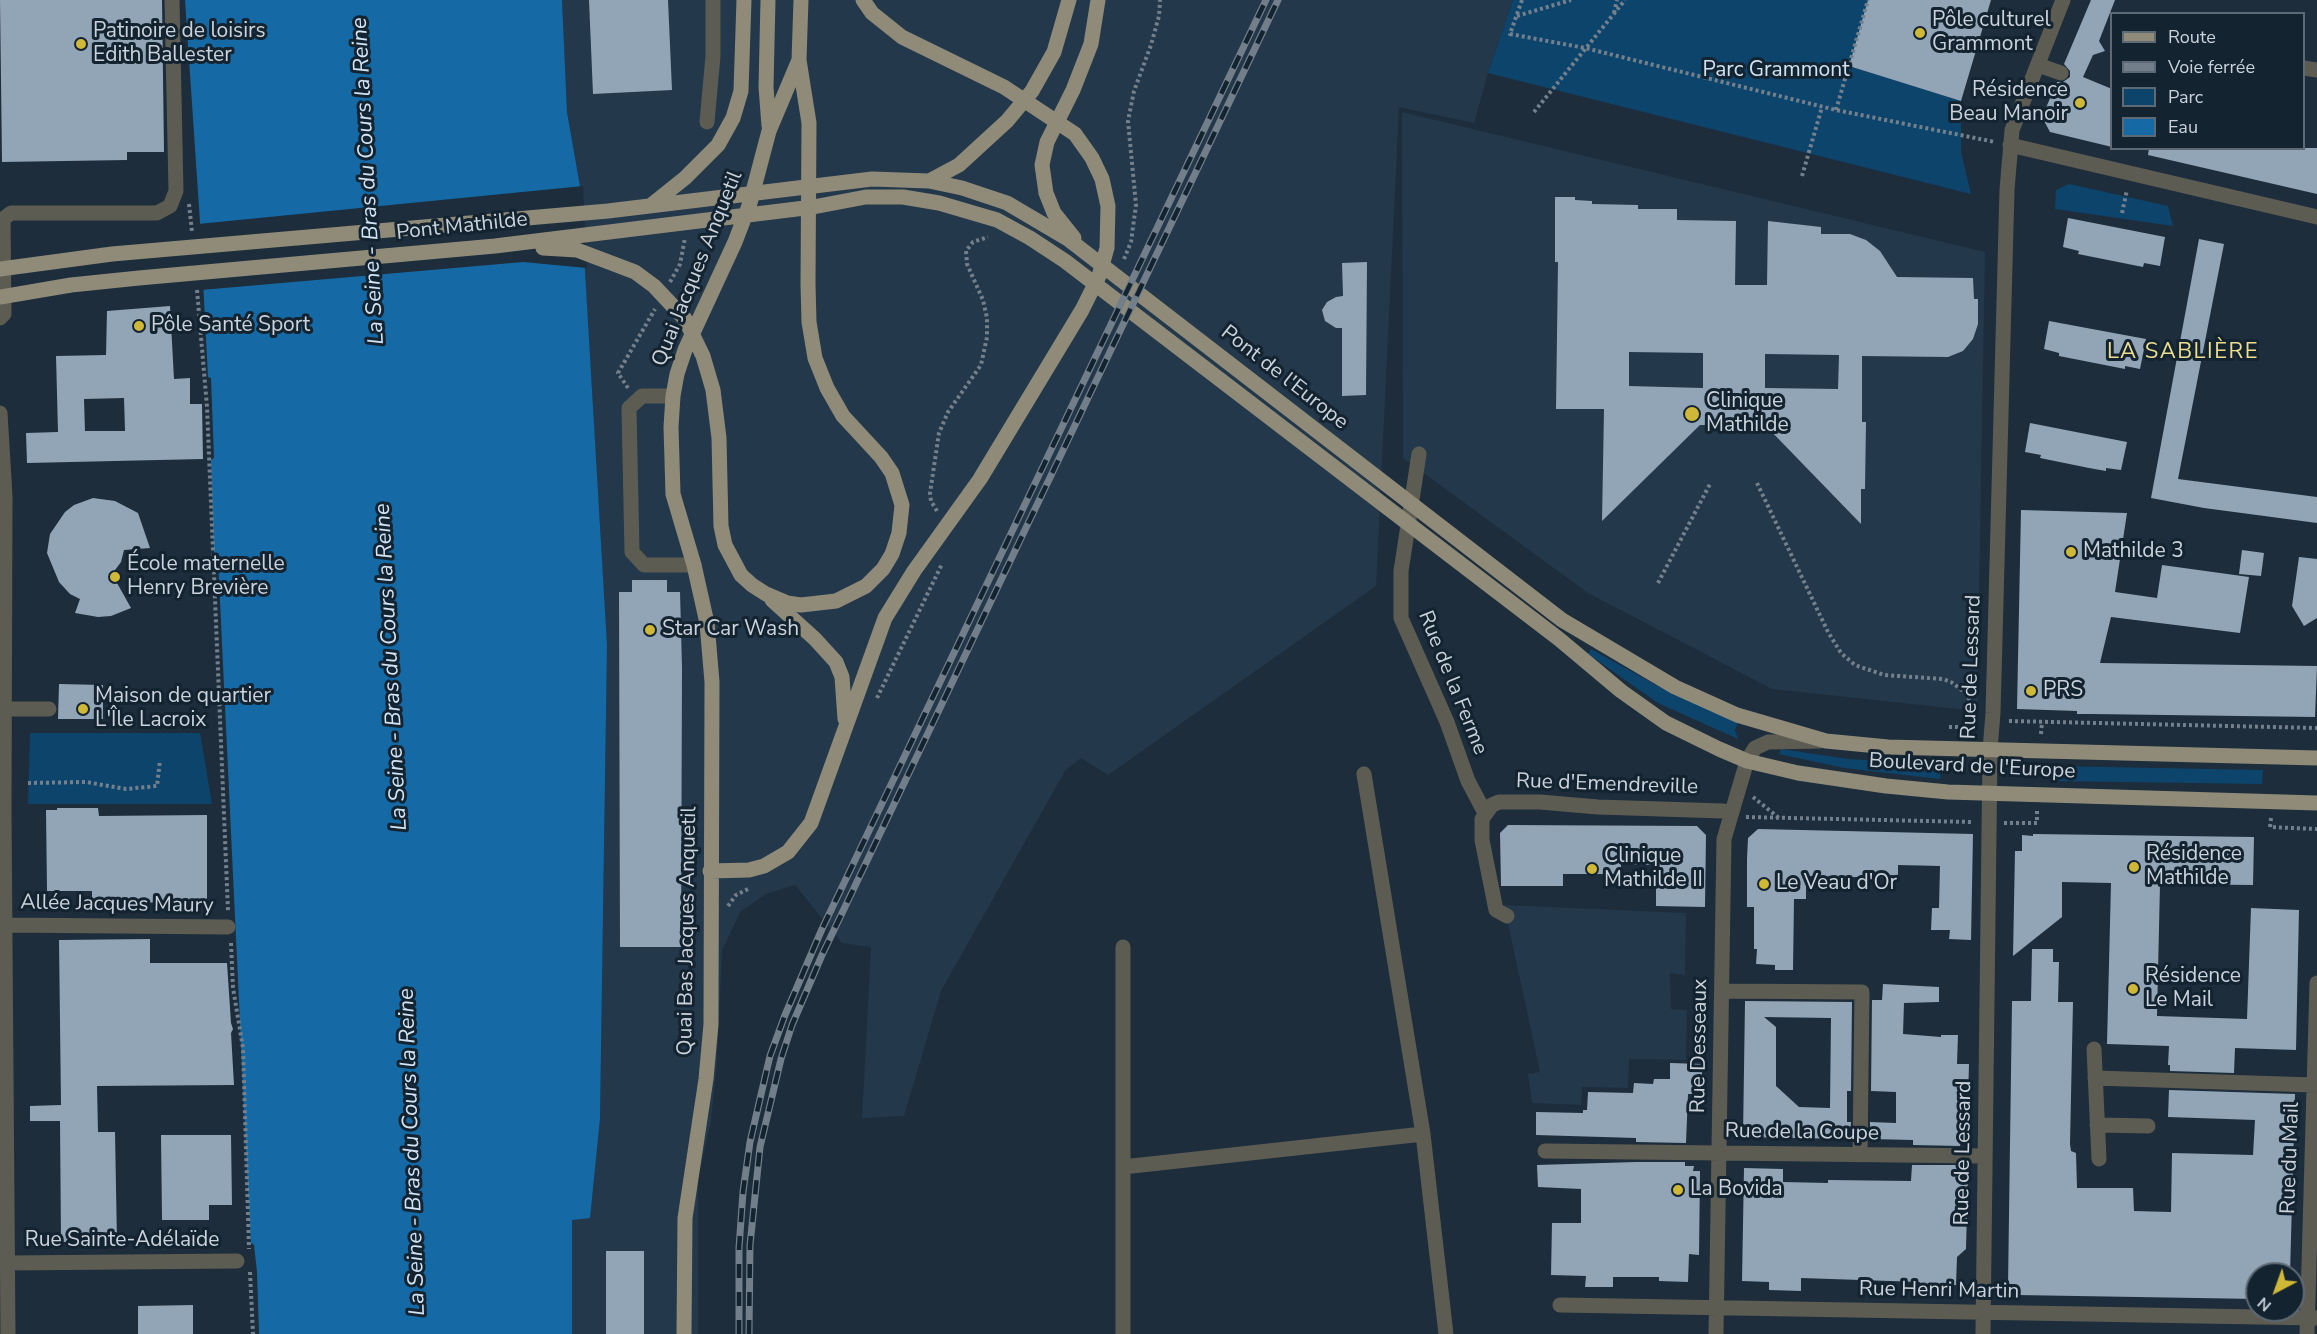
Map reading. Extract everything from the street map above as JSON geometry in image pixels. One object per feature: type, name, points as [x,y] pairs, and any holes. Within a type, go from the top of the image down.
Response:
[{"type":"main road","points":[[650,206],[685,178],[718,145],[733,118],[741,91],[744,0]]},
{"type":"main road","points":[[768,0],[766,87],[769,131]]},
{"type":"main road","points":[[766,594],[788,603],[818,604],[836,601],[866,586],[883,569],[892,554],[902,518],[902,505],[892,473],[881,457],[843,416],[827,388],[815,358],[808,303],[809,123],[799,60],[801,0]]},
{"type":"main road","points":[[710,871],[749,870],[764,866],[788,852],[801,839],[811,823],[885,618],[914,571],[980,479],[1083,310],[1099,276],[1107,248],[1108,206],[1102,179],[1092,158],[1075,134],[1004,87],[902,37],[878,19],[863,0]]},
{"type":"main road","points":[[929,181],[959,165],[1007,121],[1032,91],[1045,72],[1060,35],[1069,0]]},
{"type":"main road","name":"Pont de l'Europe","points":[[1098,0],[1091,44],[1073,90],[1047,142],[1042,165],[1046,193],[1054,213],[1068,235],[1083,250],[1474,551]]},
{"type":"main road","points":[[769,131],[799,60]]},
{"type":"main road","name":"Quai Jacques Anquetil","points":[[694,565],[673,494],[671,427],[677,374],[685,350],[735,242],[750,203],[769,131]]},
{"type":"main road","name":"Pont Mathilde","points":[[0,269],[112,254],[650,206],[892,178],[929,181],[985,194],[1068,235]]},
{"type":"main road","name":"Pont de l'Europe","points":[[856,199],[903,196],[972,212],[1015,229],[1065,261],[1471,572]]},
{"type":"main road","name":"Pont Mathilde","points":[[0,297],[105,281],[495,246],[813,207],[856,199]]},
{"type":"main road","points":[[495,246],[577,250],[635,272],[654,286],[685,319],[703,356],[713,390],[719,438],[721,526],[725,545],[741,575],[766,594],[821,644],[836,662],[842,677],[846,724]]},
{"type":"main road","name":"Boulevard de l'Europe","points":[[1474,551],[1562,620],[1675,687],[1737,715],[1826,741],[1888,747],[2317,758]]},
{"type":"main road","name":"Quai Bas Jacques Anquetil","points":[[684,1334],[685,1218],[706,1078],[711,1024],[712,682],[707,623],[694,565]]},
{"type":"main road","name":"Boulevard de l'Europe","points":[[1471,572],[1559,639],[1620,691],[1666,723],[1747,761],[1798,773],[1886,786],[1989,793],[2317,803]]},
{"type":"street","points":[[0,318],[4,314],[3,219],[11,213],[157,213],[170,206],[176,191],[172,0]]},
{"type":"street","points":[[706,122],[713,56],[712,0]]},
{"type":"street","name":"Rue de Lessard","points":[[1983,1334],[1989,793],[2010,145],[2012,130],[2063,0]]},
{"type":"street","points":[[2038,65],[2061,73]]},
{"type":"street","points":[[2010,145],[2317,217]]},
{"type":"street","points":[[674,396],[642,396],[629,408],[632,552],[644,565],[694,565]]},
{"type":"street","points":[[0,413],[5,496],[2,812],[5,925],[3,1224],[8,1263],[8,1334]]},
{"type":"street","name":"Rue de la Ferme","points":[[1419,454],[1401,571],[1401,618],[1447,722],[1468,781],[1485,813]]},
{"type":"street","points":[[4,709],[49,709]]},
{"type":"street","points":[[1747,761],[1755,748],[1768,742],[1826,741]]},
{"type":"street","name":"Rue Desseaux","points":[[1716,1334],[1724,839],[1747,761]]},
{"type":"street","points":[[1364,774],[1423,1134],[1446,1334]]},
{"type":"street","name":"Rue d'Emendreville","points":[[1485,813],[1492,805],[1499,802],[1731,813]]},
{"type":"street","points":[[1485,813],[1482,834],[1496,910],[1507,916]]},
{"type":"street","name":"Allée Jacques Maury","points":[[5,925],[228,927]]},
{"type":"street","points":[[1123,946],[1123,1334]]},
{"type":"street","name":"Rue du Mail","points":[[2307,1334],[2312,1318],[2317,983]]},
{"type":"street","points":[[1722,991],[1862,992],[1860,1155]]},
{"type":"street","points":[[2094,1049],[2099,1159]]},
{"type":"street","points":[[2095,1078],[2314,1085]]},
{"type":"street","points":[[2097,1125],[2148,1126]]},
{"type":"street","points":[[1123,1167],[1423,1134]]},
{"type":"street","name":"Rue de la Coupe","points":[[1545,1151],[1985,1156]]},
{"type":"street","name":"Rue Sainte-Adélaïde","points":[[8,1263],[243,1261]]},
{"type":"street","name":"Rue Henri Martin","points":[[1560,1305],[2312,1318]]},
{"type":"path","points":[[1522,0],[1510,34],[1585,48],[1822,107],[2010,145]]},
{"type":"path","points":[[1516,16],[1570,0]]},
{"type":"path","points":[[1613,14],[1617,0]]},
{"type":"path","points":[[1534,112],[1626,0]]},
{"type":"path","points":[[1836,110],[1868,0]]},
{"type":"path","points":[[1802,176],[1822,107]]},
{"type":"path","points":[[2122,213],[2131,174]]},
{"type":"path","points":[[176,191],[190,206],[193,240]]},
{"type":"path","points":[[669,285],[680,264],[686,231]]},
{"type":"path","points":[[941,515],[934,508],[930,493],[939,433],[948,412],[981,365],[987,337],[987,318],[983,300],[967,264],[966,251],[978,239],[992,236]]},
{"type":"path","points":[[196,285],[207,407],[228,927],[233,988],[243,1048],[243,1261]]},
{"type":"path","points":[[637,401],[618,373],[657,305]]},
{"type":"path","points":[[1757,483],[1828,632],[1847,659],[1855,665],[1884,675],[1943,679],[1951,682],[1966,693],[1979,713],[1972,727],[1949,727]]},
{"type":"path","points":[[1658,583],[1710,484]]},
{"type":"path","points":[[2002,721],[2317,728]]},
{"type":"path","name":"Boulevard de l'Europe","points":[[2041,736],[2042,723]]},
{"type":"path","points":[[2276,737],[2277,728]]},
{"type":"path","points":[[28,783],[86,782],[126,789],[157,786],[160,760]]},
{"type":"path","points":[[1748,794],[1760,801],[1779,818]]},
{"type":"path","points":[[1731,813],[1744,817],[1948,821]]},
{"type":"path","points":[[2270,827],[2317,829]]},
{"type":"path","points":[[250,1271],[253,1334]]},
{"type":"shaded area","points":[[562,0],[1513,0],[1474,123],[1399,107],[1376,586],[1108,775],[1081,758],[1065,771],[941,991],[904,1116],[862,1118],[871,947],[842,943],[795,885],[766,894],[740,912],[722,951],[717,1062],[711,1121],[698,1179],[698,1334],[572,1334],[572,1219],[600,1118],[607,645],[580,186],[567,112]]},
{"type":"shaded area","name":"Clinique Mathilde","points":[[1402,112],[1985,252],[1977,711],[1772,689],[1588,593],[1403,458]]},
{"type":"shaded area","points":[[1504,905],[1686,913],[1685,975],[1670,973],[1671,1009],[1687,1010],[1686,1060],[1629,1059],[1628,1088],[1582,1087],[1581,1105],[1532,1103],[1528,1074],[1540,1072]]},
{"type":"green space","name":"Parc Grammont","points":[[1513,0],[1868,0],[1849,66],[1961,101],[1961,152],[1971,194],[1488,73]]},
{"type":"green space","points":[[2069,184],[2168,206],[2173,226],[2055,209],[2056,190]]},
{"type":"green space","points":[[1591,649],[1654,684],[1738,723],[1735,730],[1738,739],[1658,703],[1588,654]]},
{"type":"green space","points":[[30,733],[200,733],[212,804],[28,804]]},
{"type":"green space","points":[[1781,749],[1848,759],[1941,765],[1940,779],[1844,768],[1779,754]]},
{"type":"green space","points":[[2053,766],[2263,770],[2262,784],[2053,781]]},
{"type":"water","name":"La Seine - Bras du Cours la Reine","points":[[185,0],[562,0],[567,112],[580,186],[607,645],[600,1118],[590,1218],[572,1220],[572,1334],[259,1334],[257,1272],[254,1245],[251,1243],[247,1170],[218,559],[214,557],[211,378],[208,377]]},
{"type":"pier","points":[[583,186],[587,268],[523,262],[201,290],[198,224]]},
{"type":"building","name":"Patinoire de loisirs Edith Ballester","points":[[0,0],[162,0],[164,152],[127,152],[127,160],[2,162]]},
{"type":"building","points":[[589,0],[668,0],[672,90],[593,94]]},
{"type":"building","name":"Pôle culturel Grammont","points":[[1868,0],[1991,0],[1961,101],[1849,66]]},
{"type":"building","name":"Résidence Beau Manoir","points":[[2091,0],[2115,0],[2099,41],[2105,51],[2093,55],[2083,77],[2110,88],[2110,147],[2050,132],[2042,117],[2057,82],[2063,82],[2070,77],[2070,71],[2064,64]]},
{"type":"building","points":[[2305,148],[2317,148],[2317,194],[2148,155],[2149,150],[2305,150]]},
{"type":"building","points":[[1555,197],[1575,197],[1575,200],[1592,201],[1592,204],[1638,205],[1638,209],[1677,209],[1677,220],[1736,221],[1735,285],[1767,285],[1768,221],[1821,227],[1821,234],[1850,234],[1866,240],[1880,251],[1897,277],[1973,278],[1974,299],[1978,299],[1978,324],[1973,339],[1963,351],[1948,357],[1862,356],[1862,422],[1866,422],[1865,489],[1861,489],[1861,524],[1766,426],[1726,425],[1700,425],[1602,521],[1604,409],[1556,409],[1558,262],[1555,262]],"holes":[[[1629,352],[1703,353],[1703,388],[1629,386]],[[1765,354],[1839,355],[1838,389],[1765,388]]]},
{"type":"building","points":[[2068,218],[2165,237],[2160,266],[2144,263],[2143,267],[2078,254],[2079,251],[2063,247]]},
{"type":"building","points":[[2199,239],[2224,244],[2178,479],[2317,497],[2317,523],[2204,508],[2151,498]]},
{"type":"building","points":[[1367,262],[1366,395],[1342,396],[1342,328],[1336,328],[1325,321],[1322,310],[1327,302],[1343,296],[1342,263]]},
{"type":"building","points":[[170,306],[174,379],[190,378],[190,404],[202,404],[203,459],[27,463],[26,433],[58,432],[56,356],[106,355],[107,311]],"holes":[[[124,398],[125,431],[85,431],[84,399]]]},
{"type":"building","points":[[2049,321],[2146,339],[2140,369],[2125,366],[2125,369],[2059,356],[2059,353],[2044,349]]},
{"type":"building","points":[[2030,423],[2127,442],[2121,470],[2106,468],[2106,471],[2089,468],[2040,458],[2041,455],[2025,452]]},
{"type":"building","points":[[93,498],[115,501],[138,513],[150,548],[124,550],[121,562],[112,574],[131,608],[111,616],[98,617],[75,613],[80,599],[70,594],[59,582],[47,553],[50,534],[65,512],[74,505]]},
{"type":"building","points":[[2021,510],[2127,513],[2115,592],[2157,598],[2162,565],[2249,577],[2240,633],[2111,617],[2100,663],[2317,666],[2315,717],[2077,714],[2077,711],[2017,709]]},
{"type":"building","points":[[2242,550],[2264,553],[2261,576],[2239,574]]},
{"type":"building","points":[[2299,557],[2317,559],[2317,618],[2304,626],[2292,606]]},
{"type":"building","points":[[632,580],[667,580],[667,592],[680,592],[681,947],[620,947],[619,592],[632,592]]},
{"type":"building","name":"Maison de quartier L'Île Lacroix","points":[[59,684],[103,685],[103,719],[58,719]]},
{"type":"building","points":[[57,808],[98,808],[99,816],[207,815],[207,902],[100,903],[92,902],[92,891],[47,891],[46,810],[57,810]]},
{"type":"building","name":"Clinique Mathilde II","points":[[1508,825],[1697,826],[1706,835],[1705,907],[1656,906],[1656,865],[1621,864],[1621,874],[1563,874],[1563,886],[1501,886],[1500,833]]},
{"type":"building","points":[[1758,829],[1973,834],[1971,940],[1949,939],[1950,930],[1931,930],[1932,908],[1939,908],[1940,866],[1898,865],[1898,878],[1806,876],[1806,899],[1794,899],[1793,970],[1775,970],[1775,965],[1756,964],[1754,907],[1747,907],[1747,859],[1748,838]]},
{"type":"building","points":[[2033,834],[2254,837],[2253,885],[2160,884],[2157,1016],[2247,1019],[2251,908],[2299,910],[2296,1050],[2235,1048],[2234,1073],[2170,1071],[2169,1046],[2107,1044],[2111,883],[2062,882],[2062,917],[2013,956],[2015,851],[2022,851],[2022,835],[2033,836]]},
{"type":"building","points":[[150,939],[150,963],[227,963],[233,1029],[231,1033],[234,1085],[97,1086],[98,1132],[115,1132],[117,1242],[61,1242],[60,1121],[30,1121],[30,1106],[61,1105],[59,940]]},
{"type":"building","points":[[2032,949],[2053,949],[2053,962],[2059,962],[2058,1002],[2073,1002],[2070,1144],[2071,1151],[2076,1153],[2077,1188],[2133,1188],[2134,1211],[2171,1212],[2172,1153],[2253,1155],[2255,1120],[2168,1117],[2169,1090],[2295,1094],[2290,1262],[2245,1262],[2245,1299],[2017,1295],[2008,1286],[2012,1001],[2031,1001]]},
{"type":"building","points":[[1883,984],[1939,987],[1939,1002],[1904,1003],[1903,1034],[1941,1037],[1941,1035],[1958,1035],[1957,1064],[1969,1064],[1967,1134],[1962,1134],[1960,1146],[1913,1145],[1913,1140],[1870,1139],[1870,1122],[1896,1123],[1896,1092],[1871,1091],[1872,1000],[1882,1000]]},
{"type":"building","points":[[1745,1001],[1852,1002],[1851,1091],[1847,1091],[1847,1122],[1851,1122],[1850,1139],[1743,1137]],"holes":[[[1764,1017],[1831,1018],[1830,1108],[1799,1107],[1776,1086],[1776,1027]]]},
{"type":"building","points":[[1670,1063],[1702,1064],[1702,1094],[1688,1094],[1686,1143],[1636,1142],[1636,1138],[1536,1135],[1536,1112],[1583,1113],[1583,1110],[1587,1110],[1588,1092],[1633,1093],[1634,1083],[1653,1084],[1654,1079],[1670,1079]]},
{"type":"building","points":[[161,1135],[231,1135],[232,1205],[209,1205],[209,1220],[162,1220]]},
{"type":"building","points":[[1685,1162],[1685,1166],[1694,1166],[1693,1171],[1700,1171],[1699,1255],[1689,1254],[1688,1282],[1659,1281],[1659,1277],[1613,1277],[1613,1287],[1585,1287],[1586,1276],[1551,1275],[1552,1223],[1581,1223],[1581,1189],[1538,1187],[1537,1165]]},
{"type":"building","points":[[1912,1165],[1958,1165],[1958,1171],[1968,1171],[1966,1249],[1957,1257],[1956,1285],[1935,1284],[1935,1293],[1919,1293],[1920,1282],[1801,1278],[1801,1291],[1769,1290],[1769,1282],[1742,1281],[1744,1168],[1783,1169],[1783,1182],[1828,1183],[1828,1180],[1911,1181]]},
{"type":"building","points":[[606,1251],[644,1251],[644,1334],[606,1334]]},
{"type":"building","points":[[193,1305],[193,1334],[138,1334],[138,1306]]},
{"type":"railway","points":[[739,1334],[739,1248],[743,1192],[750,1142],[770,1056],[785,1015],[822,929],[1266,0]]},
{"type":"railway","points":[[749,1334],[750,1245],[760,1147],[781,1059],[792,1025],[822,955],[1278,0]]},
{"type":"place","name":"Pôle culturel Grammont","points":[[1920,33]]},
{"type":"place","name":"Patinoire de loisirs Edith Ballester","points":[[81,44]]},
{"type":"place","name":"Résidence Beau Manoir","points":[[2080,103]]},
{"type":"place","name":"Pôle Santé Sport","points":[[139,326]]},
{"type":"place","name":"Clinique Mathilde","points":[[1692,414]]},
{"type":"place","name":"Mathilde 3","points":[[2071,552]]},
{"type":"place","name":"École maternelle Henry Brevière","points":[[115,577]]},
{"type":"place","name":"Star Car Wash","points":[[650,630]]},
{"type":"place","name":"PRS","points":[[2031,691]]},
{"type":"place","name":"Maison de quartier L'Île Lacroix","points":[[83,709]]},
{"type":"place","name":"Résidence Mathilde","points":[[2134,867]]},
{"type":"place","name":"Clinique Mathilde II","points":[[1592,869]]},
{"type":"place","name":"Le Veau d'Or","points":[[1764,884]]},
{"type":"place","name":"Résidence Le Mail","points":[[2133,989]]},
{"type":"place","name":"La Bovida","points":[[1678,1190]]},
{"type":"district","name":"LA SABLIÈRE","points":[[2183,353]]}]
